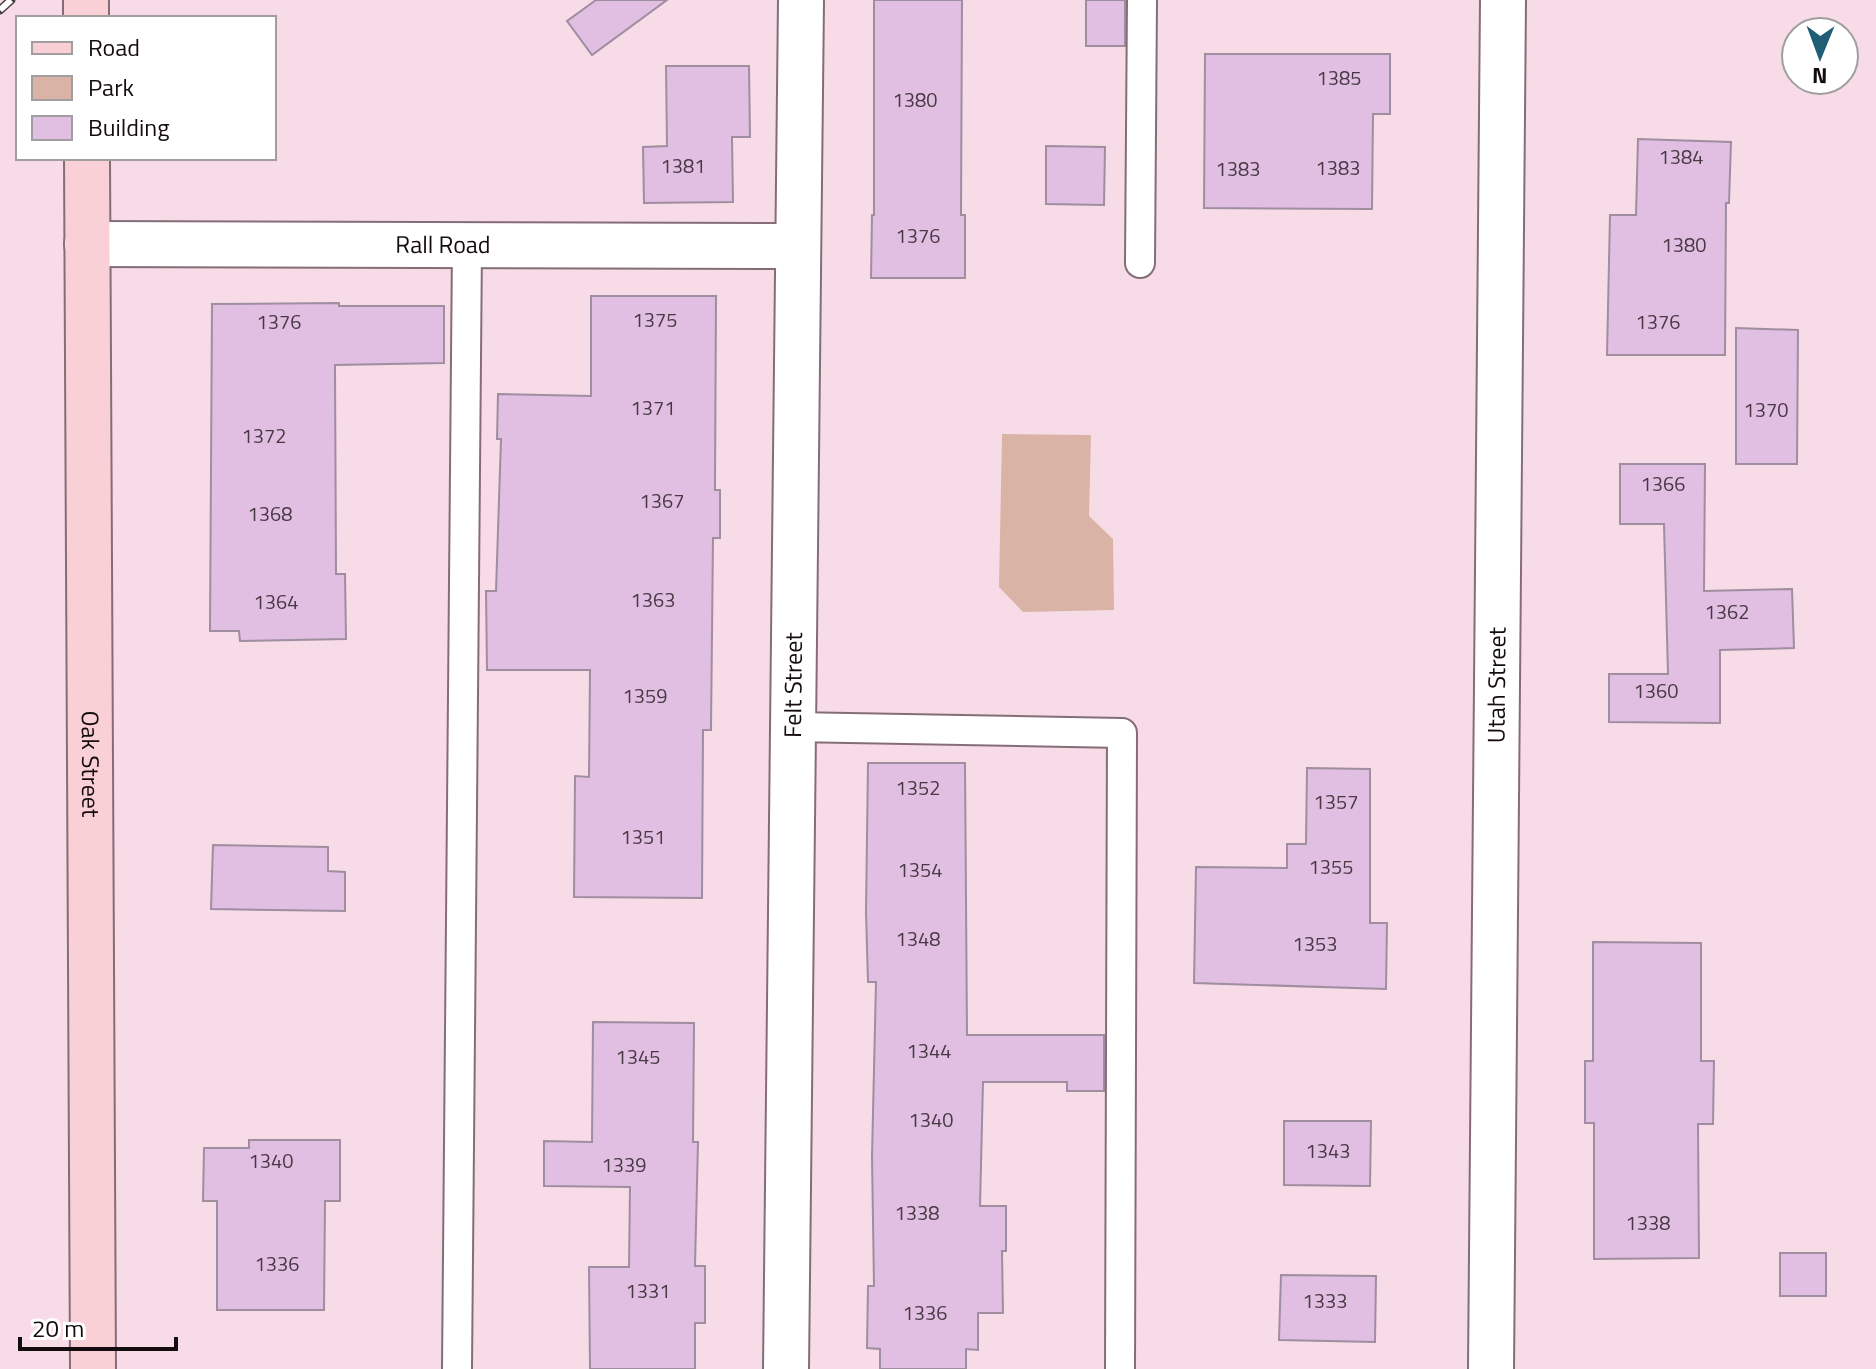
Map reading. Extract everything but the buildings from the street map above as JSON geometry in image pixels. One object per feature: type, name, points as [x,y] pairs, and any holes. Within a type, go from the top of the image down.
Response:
[{"type":"street","name":"Felt Street","points":[[786,1369],[801,0]]},
{"type":"street","name":"Utah Street","points":[[1491,1369],[1503,0]]},
{"type":"street","name":"Oak Street","points":[[87,160],[93,1369]]},
{"type":"street","name":"Rall Road","points":[[87,244],[798,246]]},
{"type":"lane","points":[[1140,263],[1142,0]]},
{"type":"lane","points":[[457,1369],[467,246]]},
{"type":"lane","points":[[793,727],[1122,733],[1120,1369]]},
{"type":"green space","points":[[1002,434],[1091,435],[1089,516],[1113,539],[1114,610],[1023,612],[999,587]]},
{"type":"railway","points":[[0,10],[11,0]]}]
